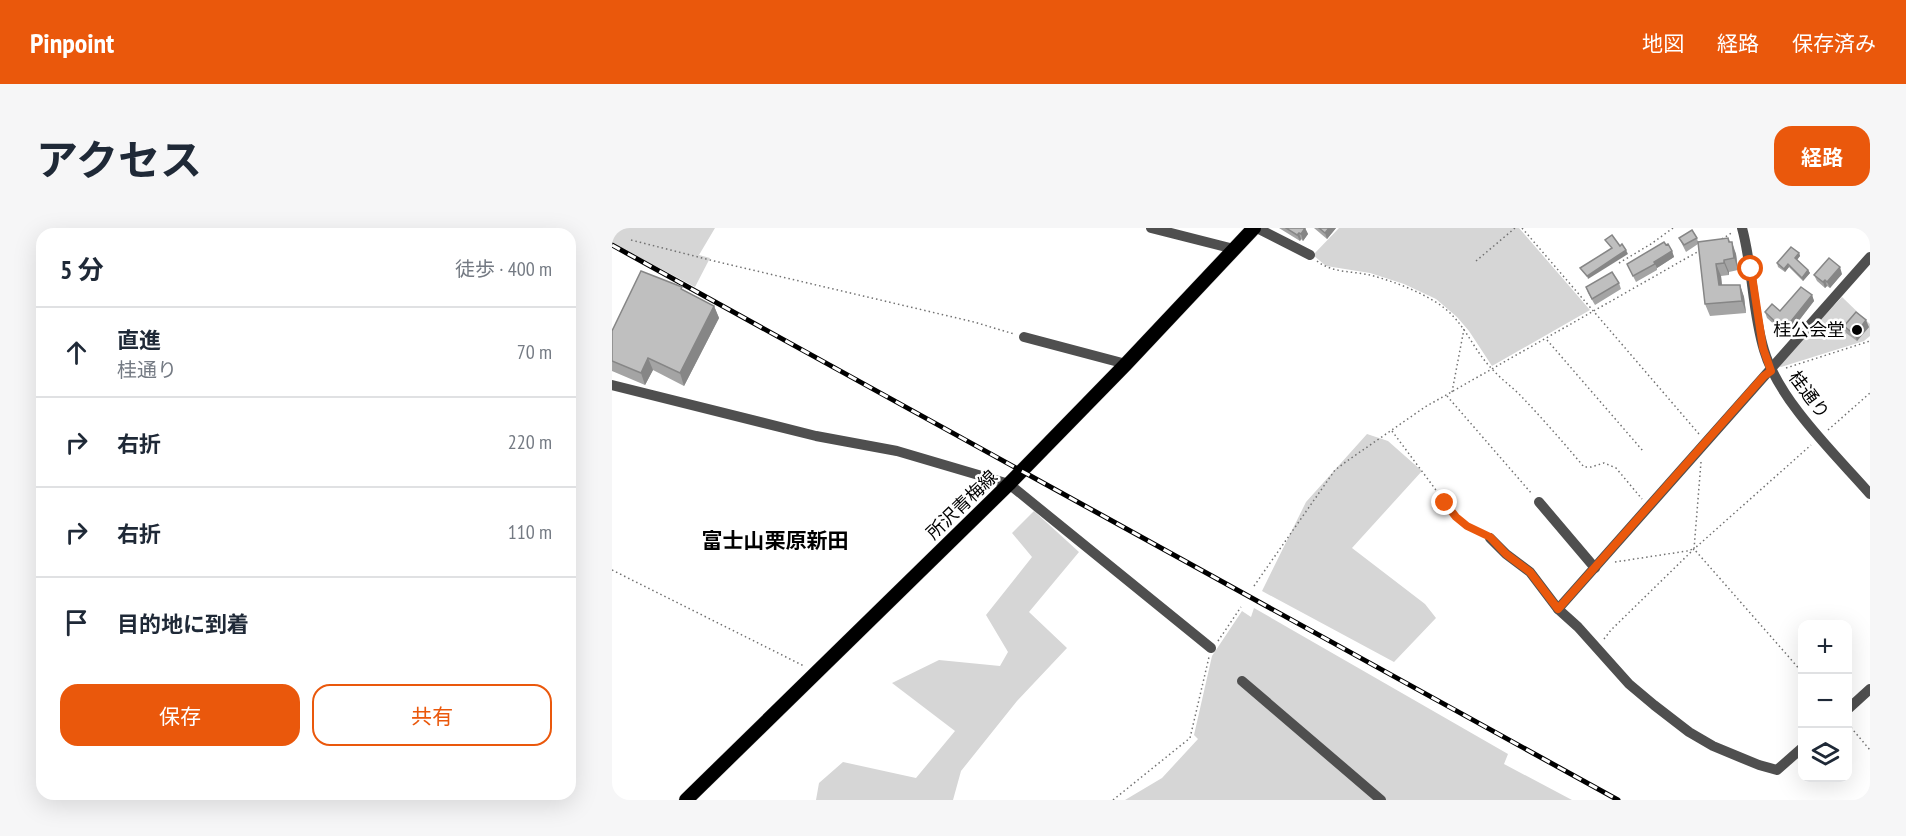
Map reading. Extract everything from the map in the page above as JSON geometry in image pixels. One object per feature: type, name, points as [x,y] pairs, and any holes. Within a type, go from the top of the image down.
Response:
[{"type":"main road","name":"所沢青梅線","points":[[686,800],[1009,484],[1256,228]]},
{"type":"street","points":[[1151,228],[1234,249]]},
{"type":"street","points":[[1256,228],[1310,255]]},
{"type":"street","name":"桂通り","points":[[1743,228],[1763,348],[1771,371],[1790,401],[1870,494]]},
{"type":"street","points":[[1558,609],[1870,257]]},
{"type":"street","points":[[1024,337],[1126,364]]},
{"type":"street","points":[[612,385],[816,436],[897,451],[1009,484],[1211,648]]},
{"type":"street","points":[[1539,502],[1599,563]]},
{"type":"street","points":[[1490,537],[1506,554],[1530,572],[1558,609],[1578,627],[1629,684],[1689,732],[1713,746],[1758,765],[1777,770],[1798,752]]},
{"type":"street","points":[[1242,681],[1381,800]]},
{"type":"street","points":[[1852,705],[1870,689]]},
{"type":"path","points":[[1476,261],[1515,228]]},
{"type":"path","points":[[1522,228],[1704,443],[1694,549],[1798,666]]},
{"type":"path","points":[[1619,263],[1673,228]]},
{"type":"path","points":[[1721,239],[1743,228]]},
{"type":"path","points":[[631,240],[974,322],[1024,337]]},
{"type":"path","points":[[1254,586],[1335,470],[1425,407],[1702,250]]},
{"type":"path","points":[[1310,255],[1326,268],[1370,275],[1403,285],[1435,301],[1454,316],[1491,369],[1518,393],[1584,467],[1604,463],[1616,468],[1649,506]]},
{"type":"path","points":[[1452,392],[1464,328]]},
{"type":"path","points":[[1546,339],[1643,451]]},
{"type":"path","points":[[1771,371],[1870,341]]},
{"type":"path","points":[[1596,649],[1611,630],[1694,549],[1870,393]]},
{"type":"path","points":[[1446,395],[1539,502]]},
{"type":"path","points":[[1391,430],[1456,517],[1467,526],[1490,537]]},
{"type":"path","points":[[1599,563],[1686,552],[1694,549]]},
{"type":"path","points":[[612,570],[816,672]]},
{"type":"path","points":[[1113,800],[1190,738],[1211,648],[1241,607]]},
{"type":"path","points":[[1851,728],[1870,750]]},
{"type":"shaded area","points":[[612,228],[715,228],[699,255],[710,258],[695,287],[612,243]]},
{"type":"shaded area","points":[[1339,228],[1519,228],[1590,310],[1492,366],[1469,331],[1436,299],[1404,284],[1370,273],[1326,266],[1313,255]]},
{"type":"shaded area","points":[[1842,297],[1870,324],[1870,336],[1864,341],[1781,367],[1777,366]]},
{"type":"shaded area","points":[[1367,434],[1388,441],[1422,471],[1352,548],[1425,604],[1436,618],[1394,662],[1262,591],[1306,502]]},
{"type":"shaded area","points":[[1034,511],[1079,552],[1029,612],[1067,648],[1017,701],[961,771],[953,800],[816,800],[819,783],[843,762],[916,778],[955,731],[892,683],[939,660],[1000,666],[1008,652],[986,615],[1032,557],[1012,533]]},
{"type":"shaded area","points":[[1254,608],[1508,754],[1504,764],[1572,800],[1125,800],[1162,778],[1198,739],[1194,735],[1212,656],[1242,611],[1251,617]]},
{"type":"building","points":[[1286,228],[1305,228],[1301,234],[1297,235]]},
{"type":"building","points":[[1319,228],[1329,228],[1325,233]]},
{"type":"building","points":[[1692,230],[1697,238],[1684,245],[1679,238]]},
{"type":"building","points":[[1612,235],[1626,250],[1587,276],[1580,268],[1612,248],[1605,240]]},
{"type":"building","points":[[1728,238],[1729,242],[1732,242],[1734,258],[1716,264],[1719,285],[1740,285],[1742,301],[1705,304],[1698,242]]},
{"type":"building","points":[[1664,242],[1672,251],[1633,276],[1627,264]]},
{"type":"building","points":[[1791,247],[1799,253],[1795,258],[1808,270],[1802,278],[1788,264],[1784,269],[1777,263]]},
{"type":"building","points":[[1829,258],[1840,267],[1827,282],[1825,280],[1823,282],[1814,275]]},
{"type":"building","points":[[641,271],[682,287],[681,289],[714,306],[680,373],[648,358],[641,373],[612,361],[612,331]]},
{"type":"building","points":[[1612,272],[1619,283],[1592,299],[1586,287]]},
{"type":"building","points":[[1801,287],[1812,295],[1784,330],[1765,312],[1772,304],[1780,311]]},
{"type":"building","points":[[1856,312],[1866,320],[1855,335],[1844,326]]},
{"type":"railway","points":[[612,245],[1618,800]]},
{"type":"place","name":"桂公会堂","points":[[1857,330]]},
{"type":"district","name":"富士山栗原新田","points":[[775,541]]},
{"type":"route","points":[[1445,503],[1467,526],[1490,537],[1506,554],[1530,572],[1558,609],[1764,376],[1771,371],[1763,348],[1751,269]]}]
